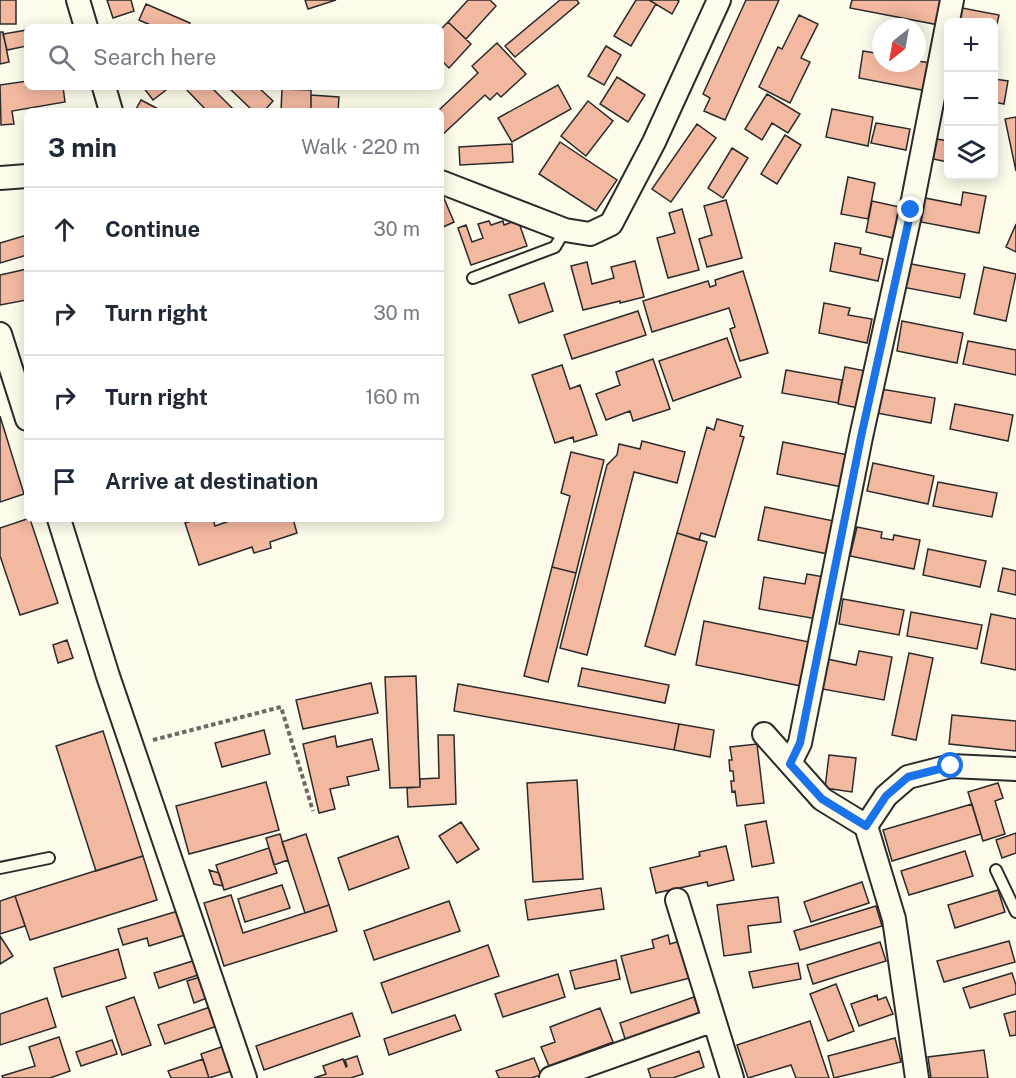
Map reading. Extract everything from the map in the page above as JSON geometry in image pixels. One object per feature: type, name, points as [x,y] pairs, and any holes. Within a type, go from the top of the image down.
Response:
[{"type":"street","points":[[78,0],[85,24]]},
{"type":"street","points":[[444,183],[565,230],[590,234],[610,224],[654,142],[719,0]]},
{"type":"street","points":[[790,764],[800,743],[861,437],[911,210],[952,0]]},
{"type":"street","points":[[105,90],[110,108]]},
{"type":"street","points":[[0,178],[24,176]]},
{"type":"street","points":[[0,334],[24,410]]},
{"type":"street","points":[[59,522],[108,676],[245,1078]]},
{"type":"street","points":[[764,735],[822,799],[866,826],[894,919],[917,1078]]},
{"type":"street","points":[[866,826],[886,796],[908,777],[951,766],[1016,769]]},
{"type":"street","points":[[677,900],[732,1078]]},
{"type":"street","points":[[551,1078],[714,1020]]},
{"type":"lane","points":[[473,278],[555,246],[565,230]]},
{"type":"lane","points":[[0,868],[49,858]]},
{"type":"lane","points":[[996,870],[1016,912]]},
{"type":"path","points":[[132,745],[281,707],[313,811]]},
{"type":"building","points":[[0,0],[16,0],[16,24],[0,24]]},
{"type":"building","points":[[107,0],[131,0],[134,11],[113,18]]},
{"type":"building","points":[[305,0],[336,0],[308,9]]},
{"type":"building","points":[[468,0],[490,0],[496,6],[466,39],[448,22]]},
{"type":"building","points":[[560,0],[577,0],[579,3],[515,57],[505,46]]},
{"type":"building","points":[[636,0],[649,0],[656,4],[631,46],[614,36]]},
{"type":"building","points":[[649,0],[677,0],[679,1],[672,14]]},
{"type":"building","points":[[746,0],[779,0],[725,120],[704,111],[710,98],[703,94]]},
{"type":"building","points":[[852,0],[943,0],[939,25],[926,23],[926,18],[902,18],[850,8]]},
{"type":"building","points":[[146,4],[190,23],[148,24],[139,20]]},
{"type":"building","points":[[962,8],[999,15],[998,20],[954,18]]},
{"type":"building","points":[[799,15],[818,24],[801,58],[810,62],[790,103],[759,87],[778,47],[782,49]]},
{"type":"building","points":[[448,22],[471,44],[449,68],[444,63],[444,26]]},
{"type":"building","points":[[24,30],[24,47],[7,50],[3,34]]},
{"type":"building","points":[[0,32],[3,32],[9,62],[0,64]]},
{"type":"building","points":[[497,43],[526,74],[501,97],[497,93],[490,100],[485,95],[444,133],[444,108],[441,108],[478,73],[472,66]]},
{"type":"building","points":[[606,46],[621,55],[604,85],[588,76]]},
{"type":"building","points":[[863,51],[872,52],[872,72],[926,72],[926,62],[932,63],[927,91],[859,78]]},
{"type":"building","points":[[617,77],[645,95],[628,122],[600,104]]},
{"type":"building","points":[[998,80],[1008,81],[1004,104],[998,103]]},
{"type":"building","points":[[24,81],[24,90],[63,90],[65,102],[12,111],[14,124],[1,125],[0,85]]},
{"type":"building","points":[[558,85],[571,109],[512,142],[498,118]]},
{"type":"building","points":[[145,90],[166,90],[153,100]]},
{"type":"building","points":[[187,90],[214,90],[232,108],[204,108]]},
{"type":"building","points":[[231,90],[261,90],[273,101],[267,108],[250,108]]},
{"type":"building","points":[[282,90],[311,90],[311,108],[281,108]]},
{"type":"building","points":[[767,94],[800,114],[788,133],[772,123],[762,140],[745,129]]},
{"type":"building","points":[[311,95],[339,97],[338,108],[311,108]]},
{"type":"building","points":[[141,100],[156,108],[137,108]]},
{"type":"building","points":[[588,101],[613,121],[586,156],[561,136]]},
{"type":"building","points":[[832,109],[873,117],[868,146],[826,137]]},
{"type":"building","points":[[1016,117],[1016,171],[1005,119]]},
{"type":"building","points":[[876,123],[910,129],[906,150],[871,143]]},
{"type":"building","points":[[697,124],[716,138],[671,202],[652,189]]},
{"type":"building","points":[[785,135],[801,145],[777,184],[761,174]]},
{"type":"building","points":[[937,139],[944,140],[944,161],[933,159]]},
{"type":"building","points":[[560,142],[617,180],[596,211],[539,174]]},
{"type":"building","points":[[512,144],[513,162],[460,165],[459,147]]},
{"type":"building","points":[[732,148],[748,158],[723,198],[708,188]]},
{"type":"building","points":[[848,177],[875,183],[868,219],[841,214]]},
{"type":"building","points":[[963,192],[986,196],[979,233],[921,222],[925,198],[961,205]]},
{"type":"building","points":[[444,198],[454,222],[444,227]]},
{"type":"building","points":[[726,200],[742,258],[707,267],[699,239],[712,235],[704,206]]},
{"type":"building","points":[[872,201],[904,208],[898,239],[866,232]]},
{"type":"building","points":[[682,209],[699,270],[668,278],[657,238],[675,233],[669,213]]},
{"type":"building","points":[[518,220],[527,246],[471,265],[458,228],[466,225],[472,242],[483,238],[478,224],[489,221],[491,225],[503,221],[504,225]]},
{"type":"building","points":[[1016,224],[1016,252],[1006,247]]},
{"type":"building","points":[[24,236],[24,256],[0,263],[0,243]]},
{"type":"building","points":[[835,243],[861,248],[860,254],[883,259],[878,281],[830,271]]},
{"type":"building","points":[[635,261],[644,297],[583,310],[571,266],[587,262],[592,284],[614,278],[611,267]]},
{"type":"building","points":[[906,263],[965,274],[960,298],[902,287]]},
{"type":"building","points":[[984,267],[1016,274],[1006,321],[974,314]]},
{"type":"building","points":[[24,270],[24,301],[0,305],[0,275]]},
{"type":"building","points":[[743,271],[768,353],[740,361],[730,329],[735,327],[729,308],[652,332],[643,301],[708,281],[710,287],[716,285],[715,280]]},
{"type":"building","points":[[544,283],[553,311],[519,323],[509,295]]},
{"type":"building","points":[[824,303],[850,308],[848,315],[872,319],[867,343],[819,333]]},
{"type":"building","points":[[638,311],[646,335],[572,359],[564,335]]},
{"type":"building","points":[[902,321],[963,333],[957,363],[897,351]]},
{"type":"building","points":[[727,338],[741,377],[673,401],[659,361]]},
{"type":"building","points":[[968,341],[1016,350],[1016,375],[963,364]]},
{"type":"building","points":[[653,359],[670,409],[633,421],[630,411],[606,420],[596,394],[620,385],[616,372]]},
{"type":"building","points":[[562,365],[570,389],[580,385],[597,435],[574,442],[573,437],[555,443],[532,375]]},
{"type":"building","points":[[845,367],[871,372],[864,409],[838,404]]},
{"type":"building","points":[[786,370],[842,380],[838,403],[782,393]]},
{"type":"building","points":[[875,388],[935,398],[931,423],[871,412]]},
{"type":"building","points":[[955,404],[1013,415],[1008,441],[950,429]]},
{"type":"building","points":[[0,416],[24,494],[0,502]]},
{"type":"building","points":[[717,419],[743,426],[740,436],[744,437],[715,537],[701,533],[699,540],[677,533],[707,427],[714,430]]},
{"type":"building","points":[[642,441],[685,452],[677,483],[634,472],[587,655],[560,648],[607,465],[617,455],[619,444],[640,449]]},
{"type":"building","points":[[783,442],[848,455],[842,487],[777,474]]},
{"type":"building","points":[[571,452],[604,460],[576,573],[552,567],[570,496],[561,493]]},
{"type":"building","points":[[873,463],[934,476],[928,504],[867,491]]},
{"type":"building","points":[[938,482],[997,493],[992,517],[933,506]]},
{"type":"building","points":[[765,507],[834,521],[828,554],[758,540]]},
{"type":"building","points":[[24,520],[24,522],[31,522],[58,603],[20,615],[0,556],[0,528]]},
{"type":"building","points":[[214,522],[215,526],[226,522],[294,522],[297,533],[270,542],[271,548],[254,553],[252,547],[199,565],[185,523]]},
{"type":"building","points":[[857,527],[882,532],[881,538],[893,540],[894,535],[920,540],[914,569],[850,556]]},
{"type":"building","points":[[677,533],[707,542],[675,655],[645,646]]},
{"type":"building","points":[[928,549],[986,561],[980,587],[923,575]]},
{"type":"building","points":[[552,567],[576,573],[548,682],[524,676]]},
{"type":"building","points":[[1003,568],[1016,571],[1016,595],[998,591]]},
{"type":"building","points":[[807,574],[830,578],[823,620],[759,609],[764,577],[805,584]]},
{"type":"building","points":[[843,599],[904,610],[899,635],[839,624]]},
{"type":"building","points":[[911,612],[982,625],[977,649],[907,636]]},
{"type":"building","points":[[991,614],[1016,619],[1016,670],[981,663]]},
{"type":"building","points":[[704,621],[814,643],[806,687],[696,665]]},
{"type":"building","points":[[67,640],[73,658],[58,663],[53,645]]},
{"type":"building","points":[[859,651],[892,657],[884,700],[822,689],[827,659],[856,665]]},
{"type":"building","points":[[909,653],[933,658],[916,740],[892,735]]},
{"type":"building","points":[[582,668],[669,685],[665,703],[578,686]]},
{"type":"building","points":[[416,676],[420,787],[390,788],[385,677]]},
{"type":"building","points":[[371,683],[378,713],[303,729],[296,700]]},
{"type":"building","points":[[458,684],[679,724],[674,750],[454,711]]},
{"type":"building","points":[[952,715],[1016,721],[1016,751],[949,744]]},
{"type":"building","points":[[679,724],[714,730],[710,757],[674,750]]},
{"type":"building","points":[[264,730],[270,754],[222,767],[215,743]]},
{"type":"building","points":[[103,731],[143,856],[96,871],[56,746]]},
{"type":"building","points":[[438,735],[454,735],[456,804],[408,807],[407,788],[420,787],[420,779],[439,778]]},
{"type":"building","points":[[335,736],[337,747],[372,739],[379,770],[347,777],[349,785],[330,789],[335,809],[319,813],[303,744]]},
{"type":"building","points":[[757,744],[764,803],[737,806],[735,791],[732,792],[731,781],[734,781],[733,771],[730,771],[729,760],[732,760],[730,747]]},
{"type":"building","points":[[829,755],[856,758],[852,792],[825,788]]},
{"type":"building","points":[[577,780],[583,879],[533,882],[527,783]]},
{"type":"building","points":[[266,782],[279,830],[189,854],[176,806]]},
{"type":"building","points":[[998,783],[1003,798],[995,801],[1005,834],[983,841],[968,792]]},
{"type":"building","points":[[972,804],[981,834],[892,861],[883,830]]},
{"type":"building","points":[[766,821],[774,863],[752,867],[745,825]]},
{"type":"building","points":[[461,822],[479,849],[457,863],[439,836]]},
{"type":"building","points":[[1016,833],[1016,853],[1002,858],[996,840]]},
{"type":"building","points":[[280,834],[288,860],[274,865],[266,838]]},
{"type":"building","points":[[306,834],[329,905],[305,913],[282,842]]},
{"type":"building","points":[[398,836],[409,868],[349,890],[338,858]]},
{"type":"building","points":[[726,846],[734,880],[708,886],[707,882],[656,893],[650,868],[700,856],[699,852]]},
{"type":"building","points":[[269,848],[277,873],[224,890],[216,865]]},
{"type":"building","points":[[965,851],[973,876],[909,895],[901,871]]},
{"type":"building","points":[[143,856],[157,900],[30,940],[15,896]]},
{"type":"building","points":[[209,870],[219,873],[223,886],[214,884]]},
{"type":"building","points":[[862,882],[869,903],[811,922],[804,902]]},
{"type":"building","points":[[282,885],[290,908],[245,922],[238,899]]},
{"type":"building","points":[[601,888],[604,909],[528,920],[525,900]]},
{"type":"building","points":[[998,890],[1005,912],[955,928],[948,905]]},
{"type":"building","points":[[231,895],[243,933],[329,905],[337,931],[224,966],[204,903]]},
{"type":"building","points":[[15,896],[25,926],[0,934],[0,901]]},
{"type":"building","points":[[778,897],[781,922],[748,926],[751,952],[724,956],[717,905]]},
{"type":"building","points":[[449,901],[460,931],[374,960],[364,931]]},
{"type":"building","points":[[876,906],[882,926],[800,950],[794,931]]},
{"type":"building","points":[[178,911],[185,935],[149,946],[147,938],[123,945],[118,929]]},
{"type":"building","points":[[668,935],[670,944],[680,941],[690,978],[631,993],[621,956],[654,948],[652,940]]},
{"type":"building","points":[[0,936],[13,956],[0,964]]},
{"type":"building","points":[[1009,941],[1015,962],[944,982],[937,961]]},
{"type":"building","points":[[880,942],[886,961],[813,984],[807,965]]},
{"type":"building","points":[[488,945],[499,976],[392,1013],[381,983]]},
{"type":"building","points":[[118,949],[126,978],[62,997],[54,968]]},
{"type":"building","points":[[196,960],[201,974],[159,988],[154,973]]},
{"type":"building","points":[[616,960],[620,979],[575,989],[570,971]]},
{"type":"building","points":[[798,963],[801,979],[753,988],[749,972]]},
{"type":"building","points":[[1012,973],[1016,994],[970,1008],[963,988]]},
{"type":"building","points":[[558,974],[565,997],[503,1017],[495,994]]},
{"type":"building","points":[[200,977],[207,998],[194,1003],[187,981]]},
{"type":"building","points":[[836,984],[854,1031],[828,1041],[810,994]]},
{"type":"building","points":[[877,995],[878,1000],[886,997],[893,1014],[859,1026],[851,1004]]},
{"type":"building","points":[[134,997],[151,1045],[122,1055],[106,1007]]},
{"type":"building","points":[[694,997],[702,1020],[627,1045],[620,1023]]},
{"type":"building","points":[[47,998],[56,1027],[0,1045],[0,1014]]},
{"type":"building","points":[[210,1007],[217,1026],[165,1044],[158,1025]]},
{"type":"building","points":[[600,1008],[613,1042],[549,1066],[541,1047],[555,1042],[550,1027]]},
{"type":"building","points":[[1016,1011],[1016,1035],[1010,1036],[1004,1014]]},
{"type":"building","points":[[352,1013],[360,1036],[264,1070],[256,1046]]},
{"type":"building","points":[[455,1015],[461,1030],[389,1055],[384,1039]]},
{"type":"building","points":[[810,1021],[829,1078],[796,1078],[791,1065],[748,1078],[737,1045]]},
{"type":"building","points":[[59,1037],[70,1071],[50,1078],[3,1078],[2,1076],[35,1066],[29,1047]]},
{"type":"building","points":[[895,1038],[901,1062],[834,1078],[828,1056]]},
{"type":"building","points":[[112,1040],[117,1054],[81,1066],[76,1052]]},
{"type":"building","points":[[227,1045],[235,1070],[209,1078],[201,1054]]},
{"type":"building","points":[[984,1050],[988,1078],[931,1078],[928,1057]]},
{"type":"building","points":[[699,1051],[704,1067],[673,1078],[651,1078],[648,1069]]},
{"type":"building","points":[[357,1056],[363,1074],[351,1078],[314,1078],[326,1074],[323,1066],[343,1059],[346,1067],[345,1060]]},
{"type":"building","points":[[534,1058],[541,1075],[531,1078],[499,1078],[496,1071]]},
{"type":"building","points":[[203,1059],[209,1078],[171,1078],[168,1071]]},
{"type":"route","points":[[911,210],[861,437],[800,743],[790,764],[822,799],[866,826],[886,796],[908,777],[951,766]]}]
